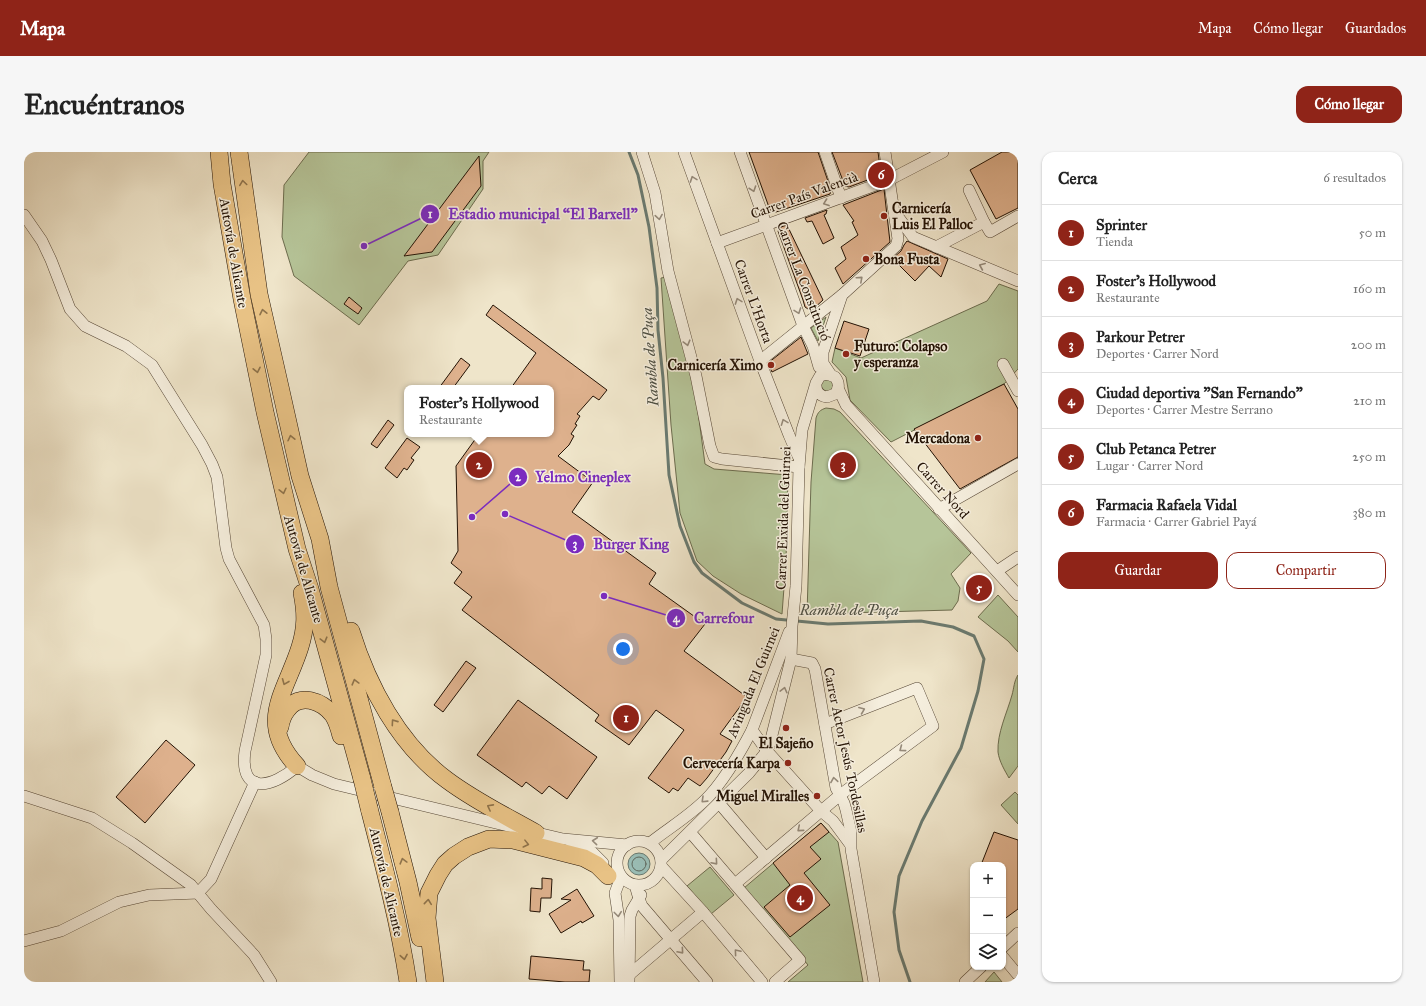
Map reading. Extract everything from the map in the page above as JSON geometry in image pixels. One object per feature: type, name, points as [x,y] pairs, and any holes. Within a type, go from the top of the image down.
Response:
[{"type":"highway","name":"Autovía de Alicante","points":[[219,152],[222,184],[242,299],[265,412],[297,549],[310,589],[362,779],[389,886],[408,982]]},
{"type":"highway","name":"Autovía de Alicante","points":[[240,152],[259,294],[300,476],[320,539],[329,587],[408,882],[427,982]]},
{"type":"highway","points":[[320,539],[334,576],[355,643],[373,687],[384,708],[396,725],[415,750],[446,779],[484,804],[536,833]]},
{"type":"highway","points":[[297,549],[301,588],[306,610],[304,628],[300,648],[280,696],[276,713],[276,725],[279,736],[285,750],[297,766]]},
{"type":"highway","points":[[279,736],[283,717],[287,709],[292,704],[305,699],[320,703],[337,722],[347,756],[362,779]]},
{"type":"highway","points":[[436,982],[427,918],[429,893],[445,864],[468,847],[489,839],[513,840],[584,858],[616,873]]},
{"type":"street","points":[[642,152],[655,193],[668,271],[696,376],[710,446],[714,457],[722,460],[799,463]]},
{"type":"street","name":"Carrer L'Horta","points":[[684,152],[760,361],[799,463]]},
{"type":"street","name":"Carrer La Constitució","points":[[740,152],[803,326],[819,364],[818,380]]},
{"type":"street","points":[[825,152],[841,198]]},
{"type":"street","points":[[760,361],[842,295],[896,246],[898,239],[885,152]]},
{"type":"street","name":"Carrer País Valencià","points":[[717,243],[889,180],[943,152]]},
{"type":"street","points":[[969,190],[990,232],[1018,216]]},
{"type":"street","points":[[894,211],[913,238],[1018,281]]},
{"type":"street","points":[[24,215],[42,241],[52,260],[70,309],[85,326],[126,346],[152,365],[202,445],[212,464],[217,477],[226,548],[229,559],[264,625],[266,639],[266,655],[244,760],[248,777],[255,782],[262,784],[273,782],[288,774],[297,766],[312,775],[334,784],[536,833],[563,839],[627,845]]},
{"type":"street","points":[[936,247],[984,222]]},
{"type":"street","points":[[831,375],[823,363],[823,352],[842,295]]},
{"type":"street","points":[[1003,364],[1018,391]]},
{"type":"street","points":[[828,397],[819,394],[815,387],[823,374],[831,375]]},
{"type":"street","name":"Carrer Nord","points":[[831,375],[837,380],[838,388],[846,405],[1018,595]]},
{"type":"street","name":"Carrer Eixida del Guirnei","points":[[792,626],[796,586],[799,463],[802,430],[818,380]]},
{"type":"street","points":[[807,411],[835,394],[838,388]]},
{"type":"street","name":"Carrer Nord","points":[[828,397],[846,405]]},
{"type":"street","points":[[939,509],[1018,464]]},
{"type":"street","points":[[997,571],[1018,557]]},
{"type":"street","name":"Avinguda El Guirnei","points":[[661,863],[749,773],[767,751],[791,659],[792,626]]},
{"type":"street","name":"Avinguda El Guirnei","points":[[650,843],[679,822],[710,795],[728,771],[752,730],[764,694],[792,626]]},
{"type":"street","name":"Carrer Actor Jesús Tordesillas","points":[[791,659],[812,663],[815,669],[826,724],[836,788],[844,803],[851,832],[850,844],[874,982]]},
{"type":"street","points":[[735,884],[840,795],[933,726],[917,688],[826,724]]},
{"type":"street","points":[[752,730],[767,751],[821,811],[833,821],[850,844]]},
{"type":"street","points":[[24,941],[61,931],[119,902],[149,895],[198,893],[211,879],[255,782]]},
{"type":"street","points":[[24,796],[92,818],[132,843],[191,885],[254,955],[271,982]]},
{"type":"street","points":[[719,803],[766,858]]},
{"type":"street","points":[[690,832],[800,960],[775,982]]},
{"type":"street","points":[[563,839],[592,852],[625,880],[635,885],[647,884]]},
{"type":"street","points":[[636,841],[650,843],[656,848],[660,854],[661,863],[657,877],[647,884],[630,916],[626,980],[615,893],[616,873],[617,860],[620,851],[627,845],[636,841]]},
{"type":"street","points":[[661,863],[762,982]]},
{"type":"street","points":[[635,885],[642,906],[707,982]]},
{"type":"street","points":[[626,980],[703,912]]},
{"type":"street","points":[[1006,944],[1018,933]]},
{"type":"street","points":[[1006,961],[1018,975]]},
{"type":"street","points":[[965,982],[978,970]]},
{"type":"green space","points":[[309,152],[489,152],[483,161],[483,189],[438,255],[408,261],[359,325],[294,276],[282,237],[284,185]]},
{"type":"green space","points":[[667,277],[696,397],[705,464],[714,469],[788,475],[786,561],[782,614],[741,594],[713,576],[697,561],[680,513],[671,425],[661,278]]},
{"type":"green space","points":[[999,284],[1018,291],[1018,369],[1004,384],[891,442],[850,400],[846,377],[832,362],[835,348],[861,358],[987,301]]},
{"type":"green space","points":[[826,317],[818,341],[811,328]]},
{"type":"green space","points":[[824,376],[836,384],[827,395],[818,384]]},
{"type":"green space","points":[[826,408],[834,409],[840,412],[971,553],[951,574],[960,588],[958,601],[952,610],[807,614],[811,482],[816,418],[822,410]]},
{"type":"green space","points":[[998,595],[1018,617],[1018,652],[1008,641],[978,617]]},
{"type":"green space","points":[[1018,675],[1018,766],[1009,778],[1002,766],[998,752],[998,745],[1001,730]]},
{"type":"green space","points":[[1015,792],[1018,795],[1018,824],[1001,805]]},
{"type":"green space","points":[[821,823],[838,842],[863,982],[788,982],[808,965],[744,888]]},
{"type":"green space","points":[[710,867],[734,895],[711,914],[687,886]]},
{"type":"green space","points":[[994,972],[1002,982],[985,982]]},
{"type":"water","points":[[639,853],[647,856],[650,864],[647,872],[639,875],[631,872],[628,864],[631,856]]},
{"type":"building","points":[[749,152],[818,152],[831,190],[830,194],[776,212],[770,210]]},
{"type":"building","points":[[832,152],[878,152],[881,175],[849,187],[845,186]]},
{"type":"building","points":[[1002,152],[1018,152],[1018,208],[996,219],[970,170]]},
{"type":"building","points":[[479,156],[481,186],[432,252],[404,256]]},
{"type":"building","points":[[884,189],[890,242],[843,284],[835,268],[846,259],[841,247],[858,235],[852,222],[854,221],[843,205]]},
{"type":"building","points":[[827,210],[826,214],[824,215],[834,238],[823,244],[812,221],[807,222],[805,218]]},
{"type":"building","points":[[787,225],[823,300],[811,311],[805,307],[778,231],[781,227]]},
{"type":"building","points":[[907,241],[948,259],[941,277],[929,266],[915,281],[894,260],[893,258],[901,251]]},
{"type":"building","points":[[349,297],[362,308],[358,314],[344,304]]},
{"type":"building","points":[[493,305],[607,390],[599,400],[593,396],[577,414],[580,416],[575,424],[577,425],[571,434],[574,436],[569,445],[558,456],[593,482],[572,512],[656,573],[649,584],[705,624],[684,651],[747,697],[720,734],[732,741],[726,752],[700,786],[688,778],[678,791],[673,788],[669,793],[648,778],[684,730],[656,710],[629,745],[595,721],[599,715],[462,610],[472,597],[454,583],[462,572],[451,563],[458,551],[456,466],[477,437],[554,437],[554,385],[513,385],[536,353],[486,315]]},
{"type":"building","points":[[844,321],[869,329],[860,356],[835,348]]},
{"type":"building","points":[[801,337],[808,354],[772,372],[768,363]]},
{"type":"building","points":[[461,358],[470,365],[455,385],[441,385]]},
{"type":"building","points":[[1004,384],[1018,409],[1018,457],[960,489],[914,429]]},
{"type":"building","points":[[388,420],[394,425],[377,448],[371,444]]},
{"type":"building","points":[[407,438],[420,447],[411,458],[414,460],[407,470],[404,468],[397,478],[385,468]]},
{"type":"building","points":[[977,577],[990,592],[982,600],[968,585]]},
{"type":"building","points":[[466,661],[476,668],[443,712],[434,705]]},
{"type":"building","points":[[518,700],[597,757],[567,799],[549,786],[542,794],[526,782],[522,787],[477,755]]},
{"type":"building","points":[[166,740],[195,765],[145,823],[116,797]]},
{"type":"building","points":[[821,823],[829,832],[810,847],[821,859],[804,873],[830,905],[790,937],[764,907],[790,885],[773,863]]},
{"type":"building","points":[[994,832],[1018,840],[1018,909],[1006,918],[1006,862],[982,862]]},
{"type":"building","points":[[542,878],[552,879],[551,898],[541,898],[540,912],[530,911],[531,888],[542,889]]},
{"type":"building","points":[[577,889],[594,916],[582,923],[581,921],[561,933],[549,914],[571,900],[561,899]]},
{"type":"building","points":[[531,956],[584,961],[583,970],[590,970],[589,982],[529,979]]},
{"type":"waterway","name":"Rambla de Puça","points":[[629,152],[638,175],[649,227],[657,288],[658,330],[663,378],[669,475],[680,526],[694,562],[702,573],[742,603],[776,619],[828,624],[921,621],[953,627],[974,636],[984,659],[978,691],[961,748],[922,821],[899,876],[894,912],[899,950],[910,982]]},
{"type":"place","name":"Farmacia Rafaela Vidal","points":[[881,175]]},
{"type":"place","name":"Carnicería Luis El Palloc","points":[[884,216]]},
{"type":"place","name":"Estadio municipal “El Barxell”","points":[[364,246]]},
{"type":"place","name":"Bona Fusta","points":[[866,259]]},
{"type":"place","name":"Futuro: Colapso y esperanza","points":[[846,354]]},
{"type":"place","name":"Carnicería Ximo","points":[[771,365]]},
{"type":"place","name":"Mercadona","points":[[978,438]]},
{"type":"place","name":"Foster's Hollywood","points":[[479,465]]},
{"type":"place","name":"Parkour Petrer","points":[[843,465]]},
{"type":"place","name":"Burger King","points":[[505,514]]},
{"type":"place","name":"Yelmo Cineplex","points":[[472,517]]},
{"type":"place","name":"Club Petanca Petrer","points":[[979,588]]},
{"type":"place","name":"Carrefour","points":[[604,596]]},
{"type":"place","name":"Sprinter","points":[[626,718]]},
{"type":"place","name":"El Sajeño","points":[[786,728]]},
{"type":"place","name":"Cervecería Karpa","points":[[788,763]]},
{"type":"place","name":"Miguel Miralles","points":[[817,796]]},
{"type":"place","name":"Ciudad deportiva \"San Fernando\"","points":[[800,898]]}]
